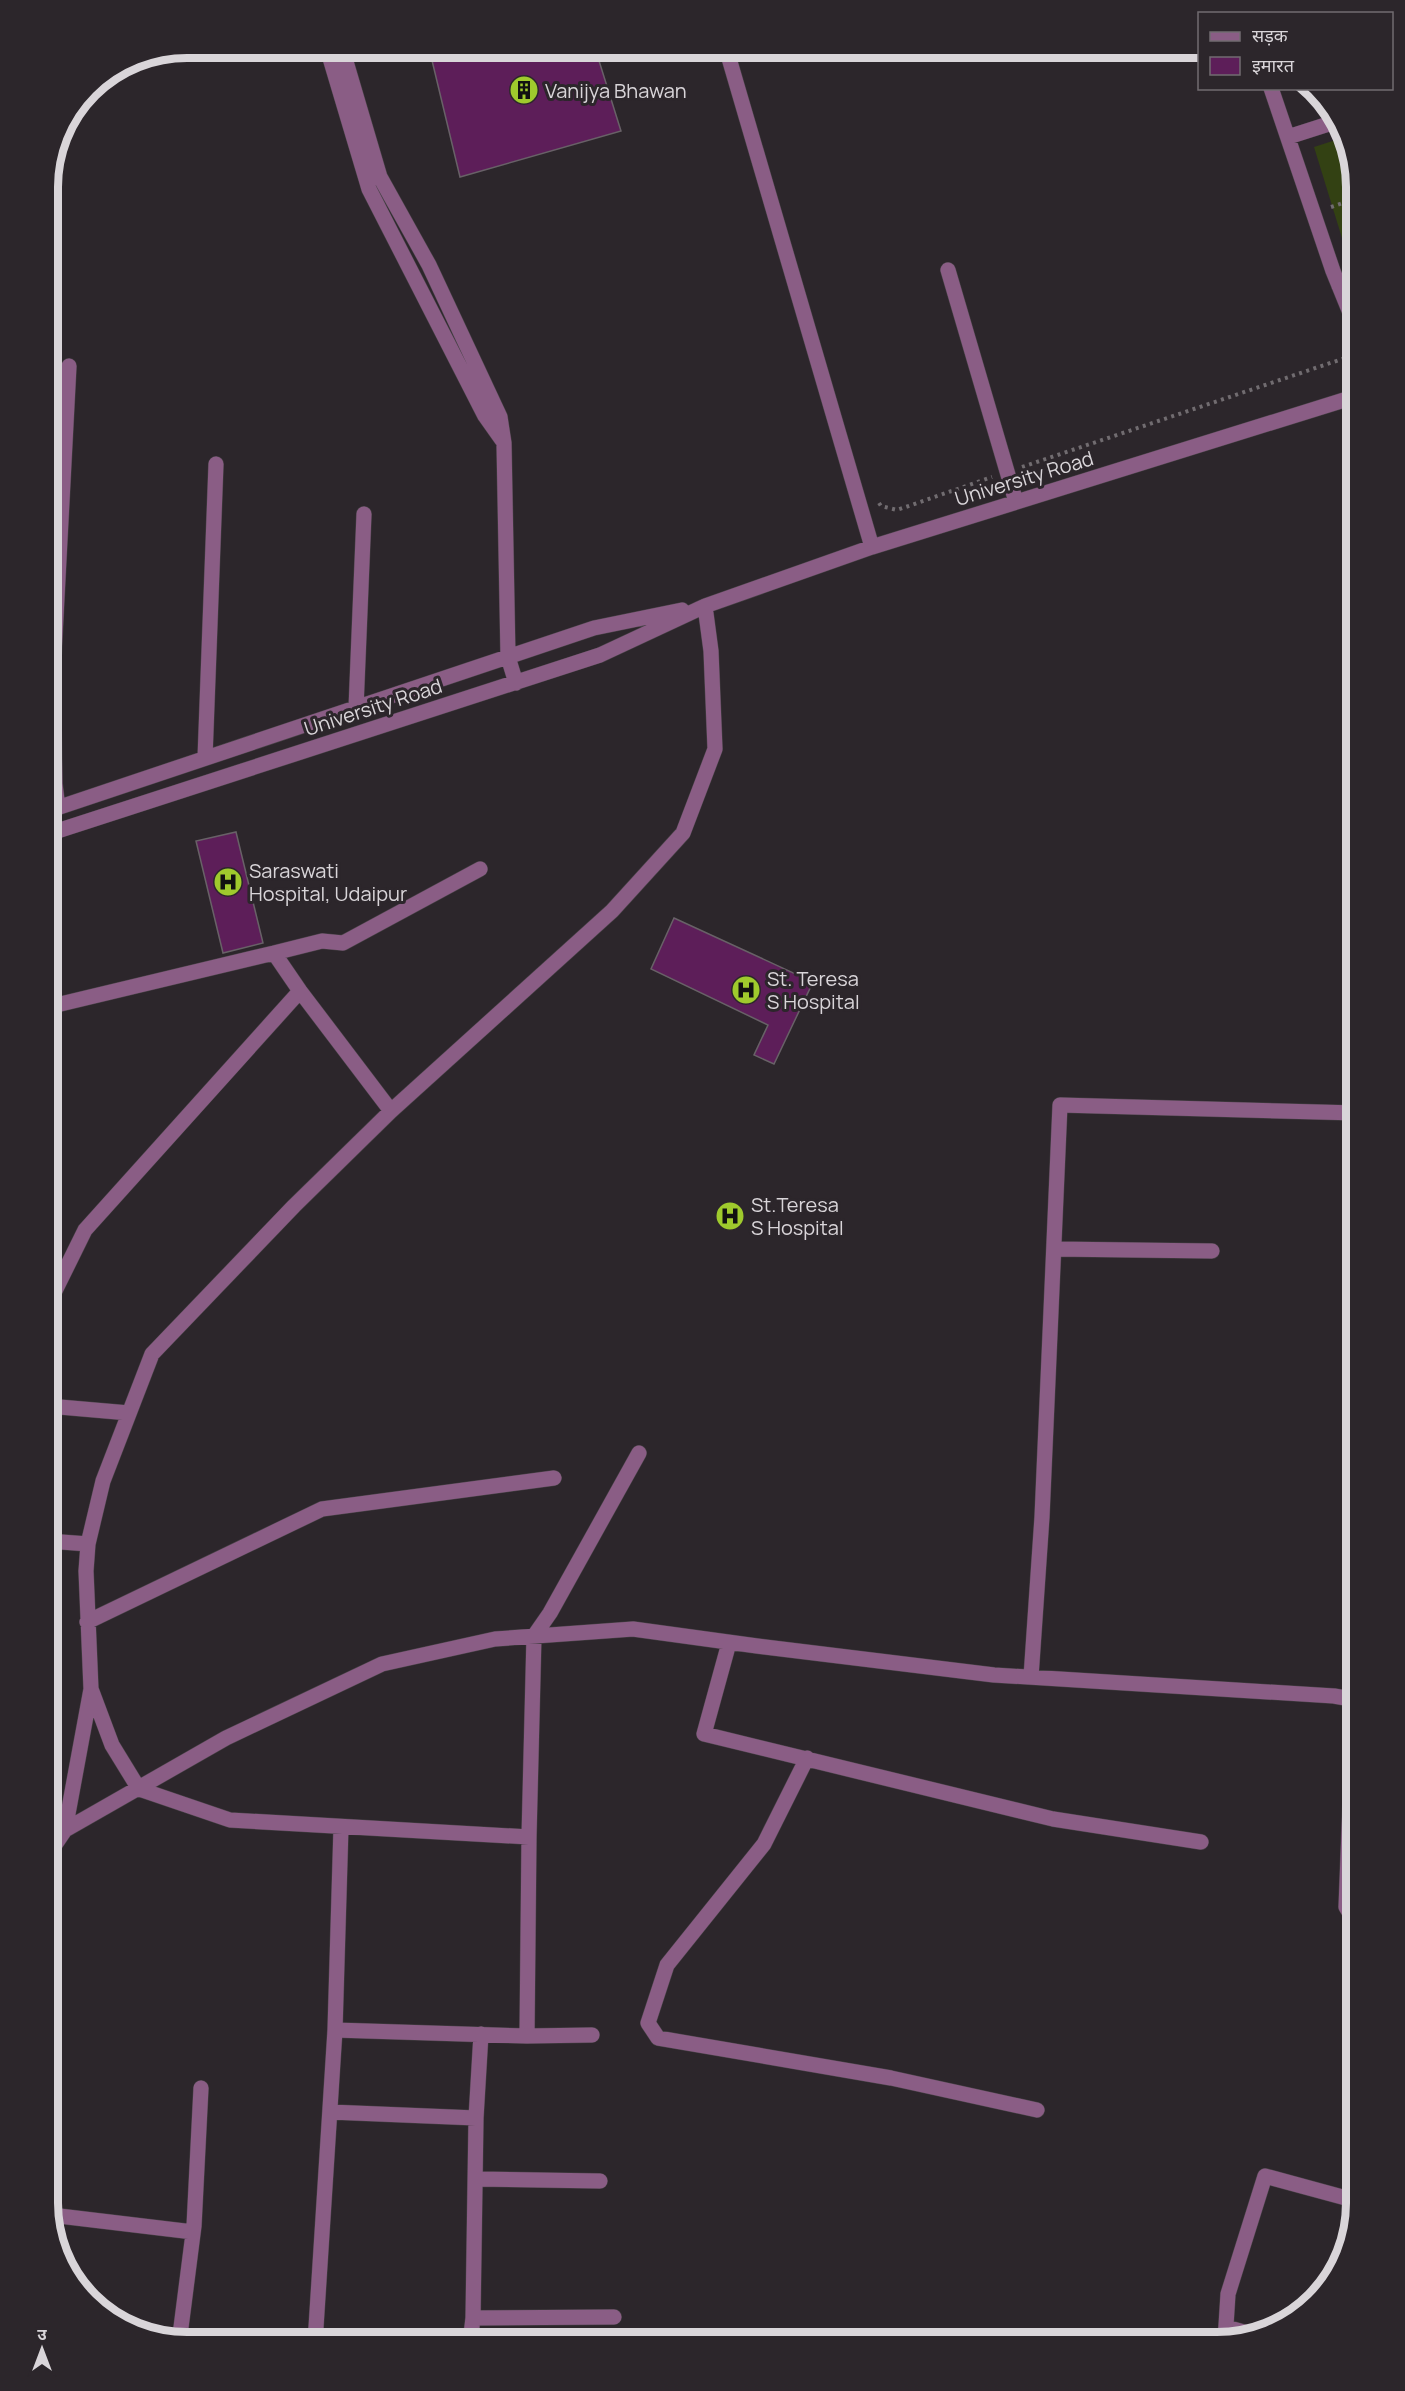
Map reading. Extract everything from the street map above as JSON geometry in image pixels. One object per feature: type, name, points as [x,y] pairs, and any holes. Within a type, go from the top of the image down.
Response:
[{"type":"street","points":[[330,59],[369,189],[485,416],[504,443]]},
{"type":"street","points":[[345,59],[380,177],[429,265],[500,417],[504,443],[508,657],[516,683]]},
{"type":"street","points":[[729,59],[872,548]]},
{"type":"street","points":[[1272,90],[1346,303]]},
{"type":"street","points":[[1287,137],[1329,124]]},
{"type":"street","points":[[948,270],[1016,502]]},
{"type":"street","points":[[1339,286],[1346,283]]},
{"type":"street","points":[[59,563],[69,366]]},
{"type":"street","name":"University Road","points":[[59,831],[600,655],[705,606],[872,548],[1346,399]]},
{"type":"street","points":[[205,759],[216,464]]},
{"type":"street","points":[[356,708],[364,514]]},
{"type":"street","points":[[58,1840],[65,1830],[91,1689],[87,1622],[88,1544],[103,1481],[152,1354],[294,1206],[392,1111],[612,911],[683,834],[715,749],[711,651],[705,606]]},
{"type":"street","name":"University Road","points":[[59,808],[594,628],[705,606]]},
{"type":"street","points":[[59,1004],[322,941],[343,943],[480,869]]},
{"type":"street","points":[[274,953],[300,992],[392,1111]]},
{"type":"street","points":[[58,1284],[85,1230],[300,992]]},
{"type":"street","points":[[1031,1677],[1042,1517],[1060,1105],[1346,1113]]},
{"type":"street","points":[[1054,1249],[1212,1251]]},
{"type":"street","points":[[58,1407],[129,1413]]},
{"type":"street","points":[[527,2036],[534,1636],[550,1613],[639,1453]]},
{"type":"street","points":[[87,1622],[322,1509],[554,1478]]},
{"type":"street","points":[[58,1542],[88,1544]]},
{"type":"street","points":[[65,1830],[226,1738],[382,1664],[495,1639],[633,1629],[994,1675],[1346,1698]]},
{"type":"street","points":[[729,1642],[704,1734],[1053,1819],[1201,1842]]},
{"type":"street","points":[[91,1689],[112,1745],[139,1789],[230,1820],[529,1837]]},
{"type":"street","points":[[807,1758],[764,1844],[667,1965],[648,2023],[658,2038],[891,2078],[1036,2110]]},
{"type":"street","points":[[316,2332],[335,2030],[341,1827]]},
{"type":"street","points":[[335,2030],[527,2036],[592,2035]]},
{"type":"street","points":[[471,2332],[476,2118],[482,2034]]},
{"type":"street","points":[[180,2332],[193,2232],[201,2088]]},
{"type":"street","points":[[330,2112],[476,2118]]},
{"type":"street","points":[[1225,2332],[1228,2294],[1265,2176],[1346,2198]]},
{"type":"street","points":[[476,2179],[600,2181]]},
{"type":"street","points":[[59,2216],[193,2232]]},
{"type":"street","points":[[473,2318],[614,2317]]},
{"type":"path","points":[[1327,208],[1346,202]]},
{"type":"path","points":[[876,497],[880,506],[897,510],[1346,358]]},
{"type":"green space","points":[[1337,139],[1342,154],[1346,187],[1346,251],[1314,147]]},
{"type":"building","name":"Vanijya Bhawan","points":[[432,59],[598,59],[621,131],[460,177]]},
{"type":"building","points":[[236,832],[263,943],[223,953],[196,841]]},
{"type":"building","points":[[674,918],[813,982],[774,1064],[754,1055],[768,1025],[651,969]]},
{"type":"place","name":"Vanijya Bhawan","points":[[524,90]]},
{"type":"place","name":"Saraswati Hospital, Udaipur","points":[[228,882]]},
{"type":"place","name":"St. Teresa S Hospital","points":[[746,990]]},
{"type":"place","name":"St.Teresa S Hospital","points":[[730,1216]]}]
